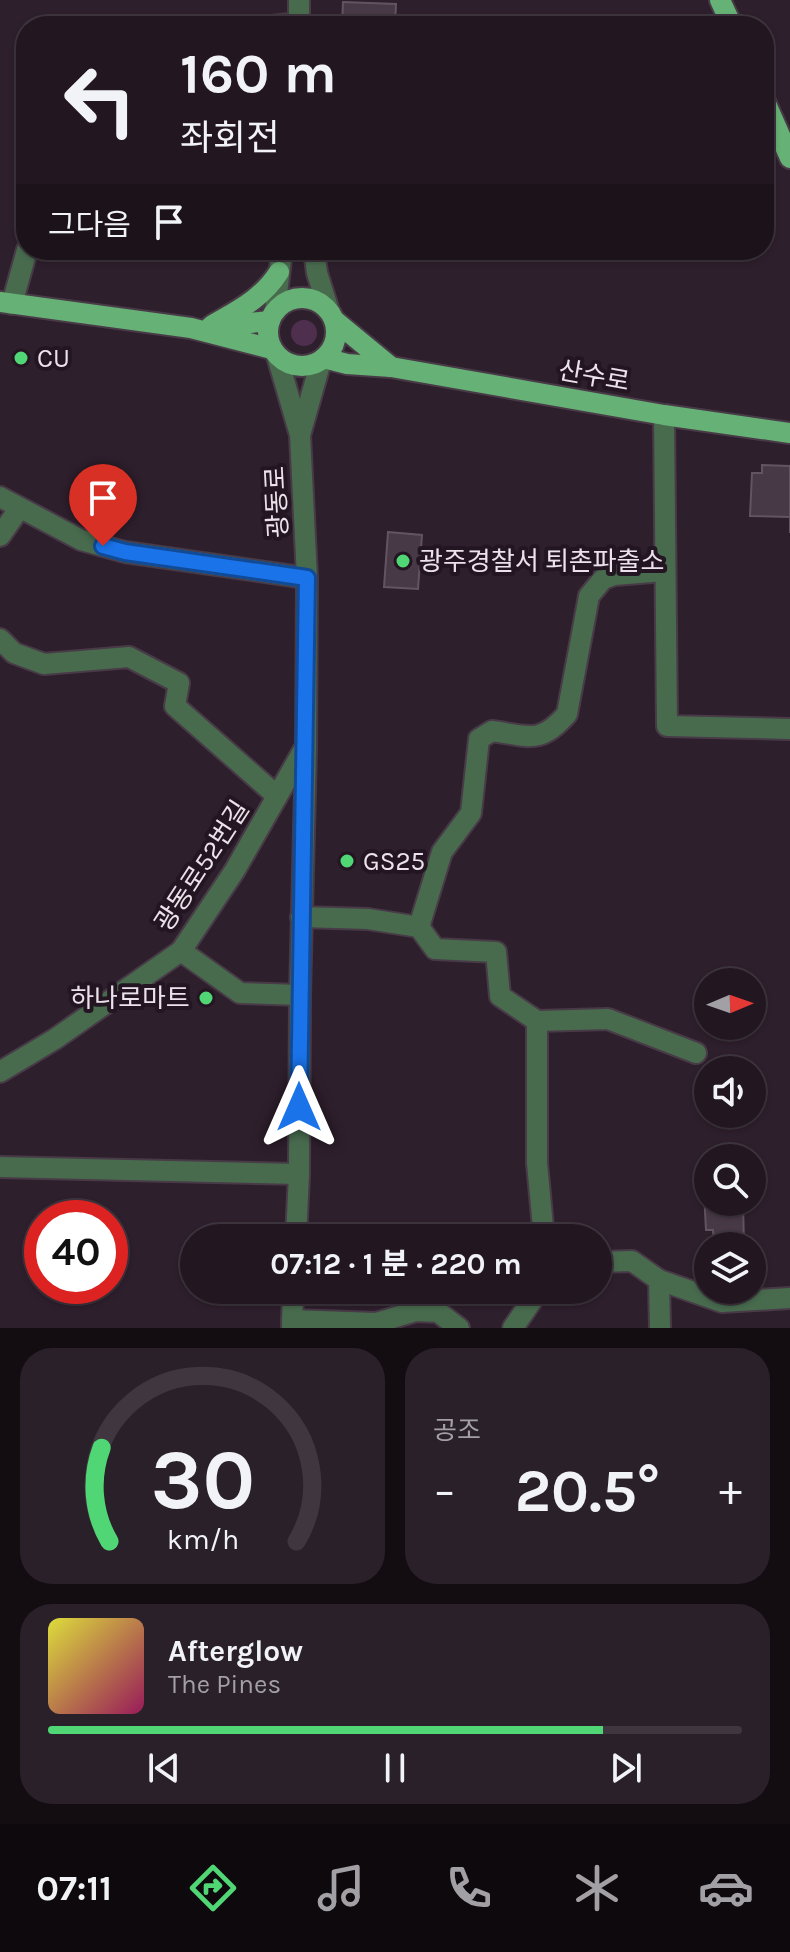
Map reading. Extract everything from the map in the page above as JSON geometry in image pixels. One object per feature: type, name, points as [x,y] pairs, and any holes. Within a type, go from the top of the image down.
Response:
[{"type":"main road","points":[[774,122],[790,158]]},
{"type":"main road","points":[[201,327],[255,300],[279,272]]},
{"type":"main road","points":[[275,353],[268,335],[272,316],[291,300],[311,299],[321,304],[391,367]]},
{"type":"main road","points":[[6,303],[201,327],[275,353],[287,363],[299,366],[310,366],[323,360],[331,351],[336,331],[331,316]]},
{"type":"main road","points":[[201,327],[272,316]]},
{"type":"main road","name":"산수로","points":[[323,360],[391,367],[664,415],[790,433]]},
{"type":"street","points":[[6,303],[23,260]]},
{"type":"street","points":[[272,316],[281,260]]},
{"type":"street","points":[[315,260],[331,316]]},
{"type":"street","points":[[275,353],[300,435]]},
{"type":"street","points":[[300,435],[323,360]]},
{"type":"street","points":[[664,415],[667,726],[790,729]]},
{"type":"street","name":"광동로","points":[[297,1224],[307,578],[300,435]]},
{"type":"street","points":[[0,497],[81,540],[125,552],[307,578]]},
{"type":"street","points":[[0,536],[19,509]]},
{"type":"street","points":[[419,927],[442,852],[471,813],[479,739],[492,731],[535,737],[555,728],[567,714],[589,596],[603,579],[614,575],[665,571]]},
{"type":"street","points":[[0,639],[14,653],[44,664],[129,657],[179,683],[175,706],[277,796]]},
{"type":"street","name":"광동로52번길","points":[[0,1072],[55,1039],[181,951],[235,870],[306,747]]},
{"type":"street","points":[[301,917],[368,919],[419,927],[435,949],[496,952],[500,996],[537,1021],[608,1019],[696,1053]]},
{"type":"street","points":[[181,951],[240,993],[300,995]]},
{"type":"street","points":[[537,1021],[537,1163],[543,1224]]},
{"type":"street","points":[[0,1167],[299,1174]]},
{"type":"street","points":[[612,1262],[632,1261],[659,1280],[722,1302],[790,1298]]},
{"type":"street","points":[[659,1280],[660,1328]]},
{"type":"street","points":[[293,1304],[292,1324],[376,1323],[416,1311],[438,1312],[459,1328]]},
{"type":"street","points":[[513,1328],[529,1304]]},
{"type":"shaded area","points":[[304,320],[313,324],[317,333],[313,342],[304,346],[295,342],[291,333],[295,324]]},
{"type":"building","points":[[343,2],[396,4],[395,16],[342,16]]},
{"type":"building","points":[[762,465],[790,466],[790,517],[750,516],[752,473],[762,473]]},
{"type":"building","name":"광주경찰서 퇴촌파출소","points":[[388,532],[422,535],[418,589],[384,587]]},
{"type":"building","points":[[705,1216],[743,1216],[744,1232],[706,1230]]},
{"type":"place","name":"CU","points":[[21,358]]},
{"type":"place","name":"광주경찰서 퇴촌파출소","points":[[403,561]]},
{"type":"place","name":"GS25","points":[[347,861]]},
{"type":"place","name":"하나로마트","points":[[206,998]]},
{"type":"route","points":[[103,546],[125,552],[307,578],[299,1107]]}]
